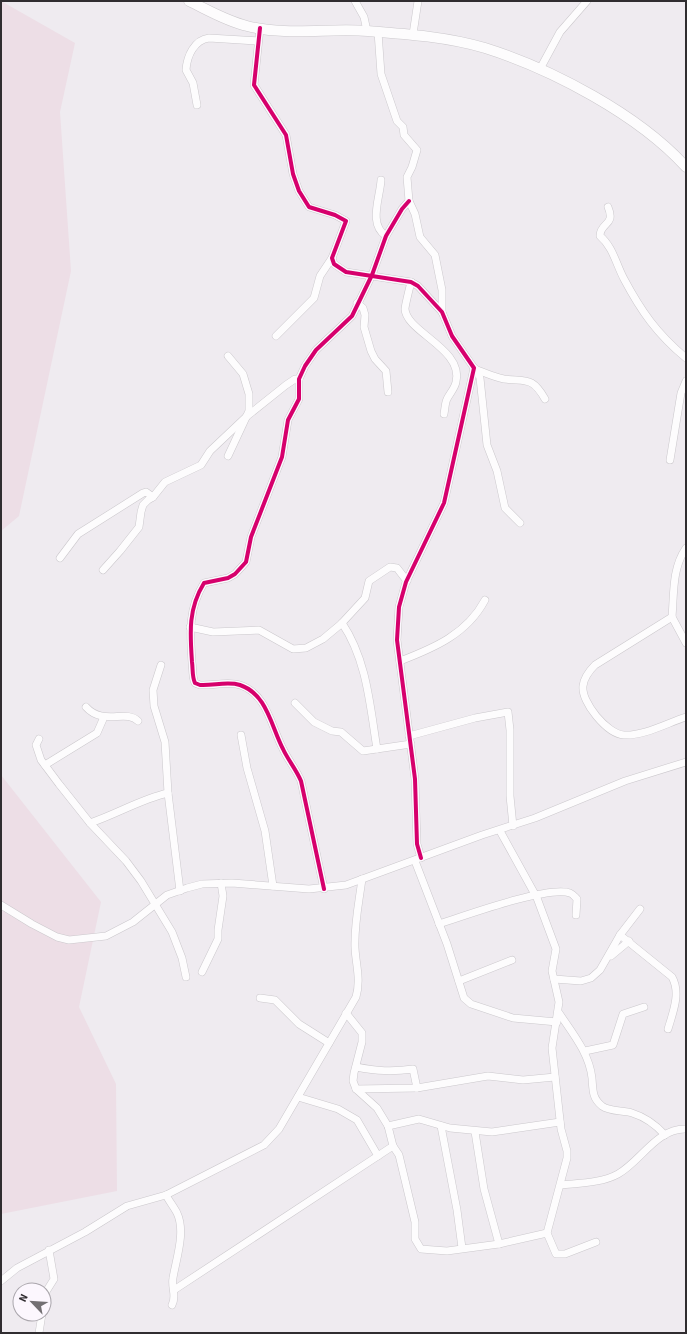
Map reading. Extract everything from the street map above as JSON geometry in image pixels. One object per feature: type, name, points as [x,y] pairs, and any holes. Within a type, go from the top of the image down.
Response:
[{"type":"street","points":[[189,1],[226,20],[260,28],[373,31],[413,34],[484,48],[540,69],[593,96],[646,130],[686,167]]},
{"type":"street","points":[[356,1],[373,31],[381,74],[397,123],[403,127],[404,135],[417,150],[412,167],[407,177],[409,201],[415,214],[420,237],[435,255],[442,290],[442,312]]},
{"type":"street","points":[[413,34],[418,1]]},
{"type":"street","points":[[540,69],[560,32],[587,1]]},
{"type":"street","points":[[260,28],[254,85],[286,135],[293,174],[299,191],[310,208],[335,215],[346,222],[332,258],[320,276],[314,298],[276,336]]},
{"type":"street","points":[[197,105],[193,83],[186,70],[194,46],[204,39],[209,38],[258,41]]},
{"type":"street","points":[[381,180],[377,204],[377,223],[380,232],[386,236]]},
{"type":"street","points":[[324,889],[301,781],[296,768],[283,750],[265,706],[248,689],[239,684],[200,685],[195,683],[190,627],[192,610],[204,583],[228,578],[235,574],[246,562],[251,537],[282,457],[288,420],[298,399],[298,379],[316,350],[349,321],[372,275],[386,236],[402,209],[409,201]]},
{"type":"street","points":[[608,207],[611,214],[611,220],[602,230],[600,236],[612,252],[615,263],[628,287],[650,321],[661,336],[686,358]]},
{"type":"street","points":[[332,258],[334,264],[346,272],[411,282],[418,286],[442,312],[452,336],[480,378],[487,445],[497,471],[505,508],[520,523]]},
{"type":"street","points":[[411,282],[405,309],[410,322],[426,334],[446,353],[456,370],[456,382],[447,400],[444,414]]},
{"type":"street","points":[[357,303],[362,308],[365,315],[364,326],[370,347],[376,359],[386,371],[388,392]]},
{"type":"street","points":[[228,356],[243,374],[249,394],[249,412],[228,456]]},
{"type":"street","points":[[475,369],[496,377],[532,382],[538,387],[545,399]]},
{"type":"street","points":[[475,369],[444,503],[407,580],[398,618],[397,640],[411,744],[417,810],[418,860],[464,998],[471,1004],[523,1020],[557,1022]]},
{"type":"street","points":[[103,570],[139,527],[143,505],[153,497],[165,482],[201,465],[210,451],[246,417],[286,386],[298,379]]},
{"type":"street","points":[[670,460],[681,393],[686,381]]},
{"type":"street","points":[[60,558],[78,534],[111,515],[143,493],[146,492],[153,497]]},
{"type":"street","points":[[686,548],[679,558],[676,570],[672,618],[686,643]]},
{"type":"street","points":[[190,627],[213,632],[259,630],[294,649],[306,648],[323,639],[342,623],[365,598],[369,581],[381,571],[390,566],[397,568],[407,580]]},
{"type":"street","points":[[400,661],[436,647],[452,637],[474,618],[485,600]]},
{"type":"street","points":[[672,618],[595,665],[586,675],[582,687],[590,706],[600,721],[622,735],[634,734],[686,717]]},
{"type":"street","points":[[342,623],[352,637],[368,690],[377,749]]},
{"type":"street","points":[[161,664],[153,690],[154,706],[165,742],[168,793],[180,891]]},
{"type":"street","points":[[295,703],[314,722],[332,731],[341,732],[363,751],[411,744]]},
{"type":"street","points":[[86,707],[92,713],[104,716],[130,716],[138,721]]},
{"type":"street","points":[[409,736],[475,718],[508,712],[510,730],[510,796],[513,826]]},
{"type":"street","points":[[45,765],[97,732],[104,716]]},
{"type":"street","points":[[241,736],[247,768],[265,831],[273,886]]},
{"type":"street","points":[[39,739],[36,745],[37,753],[45,765],[90,823],[126,861],[141,881],[176,940],[186,977]]},
{"type":"street","points":[[1,905],[32,924],[56,936],[69,940],[82,940],[106,936],[115,933],[133,922],[167,895],[202,884],[238,883],[324,889],[362,880],[482,835],[500,831],[536,818],[625,781],[686,762]]},
{"type":"street","points":[[90,823],[108,817],[150,797],[168,793]]},
{"type":"street","points":[[500,831],[535,894],[556,949],[552,971],[559,1002],[559,1013],[552,1048],[560,1122],[567,1151],[561,1185],[551,1212],[547,1233],[556,1254],[566,1254],[596,1242]]},
{"type":"street","points":[[1,1281],[17,1268],[85,1232],[111,1214],[127,1206],[166,1195],[264,1145],[280,1129],[356,997],[359,984],[355,934],[362,880]]},
{"type":"street","points":[[202,972],[218,939],[222,896],[221,883]]},
{"type":"street","points":[[440,924],[535,894],[563,892],[570,893],[577,899],[576,915]]},
{"type":"street","points":[[554,979],[581,980],[591,978],[600,970],[620,935],[640,909]]},
{"type":"street","points":[[620,935],[672,977],[675,983],[676,1001],[668,1029]]},
{"type":"street","points":[[604,963],[629,941]]},
{"type":"street","points":[[458,982],[512,960]]},
{"type":"street","points":[[260,998],[275,1000],[299,1024],[329,1043]]},
{"type":"street","points":[[585,1051],[613,1045],[620,1019],[623,1014],[644,1007]]},
{"type":"street","points":[[346,1013],[362,1033],[362,1042],[353,1081],[356,1089],[377,1108],[388,1126],[393,1146],[399,1155],[415,1222],[415,1239],[421,1249],[447,1251],[499,1244],[547,1233]]},
{"type":"street","points":[[559,1013],[585,1051],[592,1079],[594,1095],[603,1107],[641,1116],[655,1124],[665,1135]]},
{"type":"street","points":[[356,1067],[399,1072],[413,1069],[417,1088]]},
{"type":"street","points":[[356,1089],[417,1088],[488,1076],[523,1080],[555,1077]]},
{"type":"street","points":[[298,1097],[338,1109],[357,1120],[378,1156]]},
{"type":"street","points":[[388,1126],[419,1119],[441,1126],[475,1132],[507,1131],[560,1122]]},
{"type":"street","points":[[441,1126],[457,1210],[462,1248]]},
{"type":"street","points":[[561,1185],[614,1176],[627,1168],[665,1135],[675,1129],[686,1129]]},
{"type":"street","points":[[475,1132],[484,1189],[499,1244]]},
{"type":"street","points":[[174,1290],[393,1146]]},
{"type":"street","points":[[166,1195],[178,1214],[180,1222],[178,1259],[173,1278],[174,1301],[172,1305]]},
{"type":"street","points":[[49,1250],[54,1279],[52,1282]]},
{"type":"street","points":[[39,1333],[41,1322]]},
{"type":"shaded area","points":[[1,1],[75,43],[60,112],[71,271],[19,516],[1,531]]},
{"type":"shaded area","points":[[1,775],[101,902],[79,1007],[116,1084],[117,1191],[1,1214]]},
{"type":"cycle path","points":[[260,28],[254,85],[286,135],[293,174],[299,191],[309,207],[335,215],[346,221],[332,258],[334,264],[346,272],[411,282],[418,286],[442,312],[452,336],[474,368],[444,503],[406,582],[399,607],[397,640],[415,779],[417,844],[421,858]]},
{"type":"cycle path","points":[[324,889],[301,781],[297,772],[287,757],[262,703],[249,689],[230,683],[205,685],[195,683],[191,651],[191,621],[195,602],[204,583],[228,578],[235,574],[246,562],[251,537],[282,457],[288,420],[299,399],[299,379],[305,366],[316,350],[352,316],[372,275],[386,236],[402,209],[409,201]]}]
